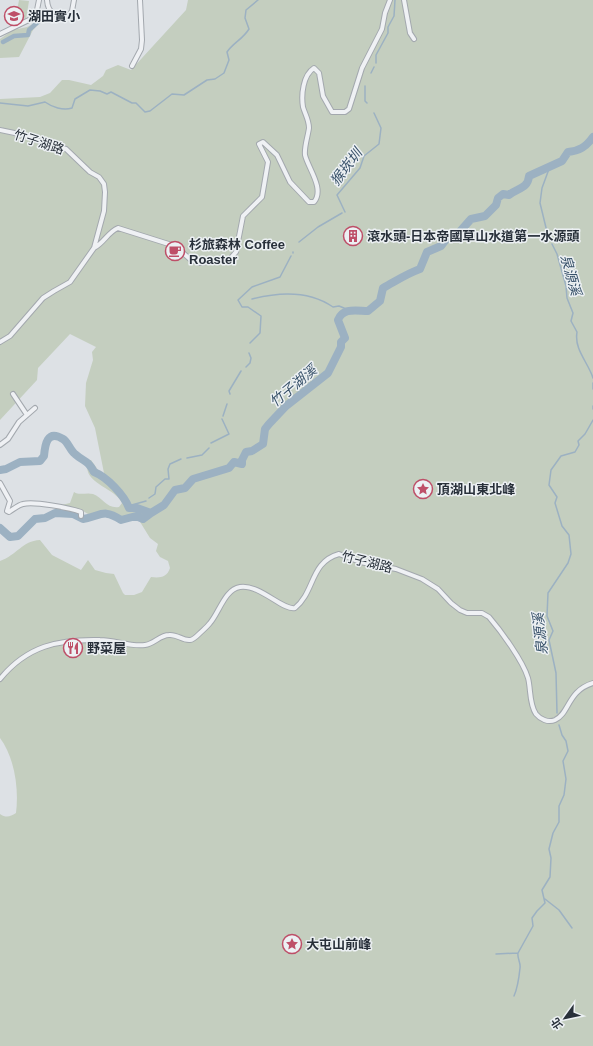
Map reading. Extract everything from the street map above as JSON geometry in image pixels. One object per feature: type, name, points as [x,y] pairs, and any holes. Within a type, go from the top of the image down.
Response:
[{"type":"street","points":[[0,34],[33,18],[36,15],[39,0]]},
{"type":"street","points":[[47,0],[49,10],[52,14],[62,16],[69,15],[72,11],[74,0]]},
{"type":"street","points":[[132,66],[141,49],[143,34],[140,0]]},
{"type":"street","points":[[94,248],[113,230],[118,228],[175,246],[191,260],[199,263],[230,259],[236,252],[243,216],[262,197],[268,162],[260,148],[259,144],[263,142],[277,155],[290,182],[310,202],[314,202],[316,199],[316,184],[305,154],[309,129],[303,107],[305,78],[314,68],[319,73],[324,96],[332,112],[345,112],[349,109],[362,68],[382,30],[385,13],[390,0]]},
{"type":"street","points":[[404,0],[410,33],[414,39]]},
{"type":"street","name":"竹子湖路","points":[[0,130],[24,135],[66,149],[90,172],[99,177],[104,184],[105,192],[104,211],[94,248],[70,282],[54,290],[43,298],[10,336],[0,342]]},
{"type":"street","points":[[13,394],[27,415]]},
{"type":"street","points":[[0,446],[35,408]]},
{"type":"street","points":[[0,483],[10,501],[7,511],[9,512],[21,504],[29,503],[73,509],[81,512],[81,516]]},
{"type":"street","name":"竹子湖路","points":[[0,679],[25,656],[52,643],[100,640],[146,645],[168,635],[174,635],[186,640],[192,640],[210,624],[229,593],[237,587],[243,586],[259,591],[289,608],[295,608],[303,600],[316,571],[329,558],[339,554],[360,562],[396,569],[422,579],[438,589],[460,610],[482,613],[489,617],[520,662],[528,678],[533,709],[542,720],[549,721],[556,719],[575,693],[584,686],[593,683]]},
{"type":"green space","points":[[19,0],[29,1],[26,19],[16,17]]},
{"type":"green space","points":[[188,0],[593,0],[593,1046],[0,1046],[0,814],[8,816],[16,813],[17,794],[15,774],[12,764],[0,738],[0,561],[29,543],[40,540],[52,555],[81,570],[88,560],[95,570],[114,574],[125,595],[134,595],[142,592],[151,577],[165,576],[170,568],[168,561],[160,557],[156,551],[158,544],[150,538],[137,517],[123,523],[106,515],[93,517],[83,511],[60,512],[55,509],[57,506],[70,503],[74,492],[79,494],[93,494],[108,505],[115,507],[119,507],[122,503],[112,493],[93,479],[87,468],[89,460],[91,460],[101,474],[104,473],[95,428],[85,406],[86,383],[93,360],[92,352],[96,347],[70,334],[38,368],[37,380],[0,420],[0,132],[39,143],[45,147],[46,145],[40,139],[0,127],[0,99],[40,97],[50,93],[62,80],[91,85],[103,76],[106,70],[118,65],[131,70],[186,10]]},
{"type":"green space","points":[[43,19],[33,30],[19,57],[0,58],[0,39],[13,30],[27,27]]},
{"type":"waterway","points":[[0,103],[28,106],[45,102],[58,108],[69,109],[72,108],[75,99],[90,90],[100,91],[107,94],[111,92],[132,103],[136,103],[145,112],[150,111],[172,94],[184,95],[207,80],[215,79],[224,73],[229,60],[227,52],[244,36],[249,29],[245,18],[246,10],[258,0]]},
{"type":"waterway","points":[[376,63],[376,55],[388,33],[388,27],[394,16],[395,0]]},
{"type":"waterway","points":[[3,42],[14,36],[28,35],[29,30],[48,13]]},
{"type":"waterway","name":"猴崁圳","points":[[371,73],[374,67]]},
{"type":"waterway","name":"猴崁圳","points":[[365,86],[365,101],[367,103]]},
{"type":"waterway","name":"猴崁圳","points":[[345,212],[337,195],[360,168],[364,156],[379,144],[381,128],[374,113]]},
{"type":"waterway","name":"竹子湖溪","points":[[0,470],[6,469],[20,462],[40,461],[44,456],[46,443],[50,437],[58,436],[65,440],[73,452],[88,463],[94,472],[99,474],[114,487],[127,503],[129,508],[137,508],[151,513],[164,505],[175,490],[185,488],[193,479],[229,468],[234,462],[242,464],[242,460],[246,452],[252,451],[263,444],[265,429],[286,406],[328,373],[341,347],[341,342],[345,338],[338,320],[343,313],[347,311],[368,311],[380,301],[383,288],[420,269],[427,252],[441,246],[448,237],[456,236],[471,219],[485,216],[496,205],[498,198],[503,194],[509,195],[522,188],[527,183],[529,176],[562,161],[568,152],[576,151],[582,148],[593,137]]},
{"type":"waterway","name":"泉源溪","points":[[549,169],[542,188],[540,203],[549,240]]},
{"type":"waterway","name":"猴崁圳","points":[[299,242],[318,227],[342,213]]},
{"type":"waterway","name":"泉源溪","points":[[552,244],[557,254],[566,286],[567,298],[573,313],[571,321],[577,332],[579,350],[593,378]]},
{"type":"waterway","name":"猴崁圳","points":[[250,343],[260,333],[261,316],[248,307],[242,307],[238,300],[252,287],[280,277],[291,256]]},
{"type":"waterway","points":[[252,299],[273,295],[294,294],[314,298],[333,307],[339,306],[349,310]]},
{"type":"waterway","name":"猴崁圳","points":[[246,367],[250,363],[251,358],[249,353]]},
{"type":"waterway","name":"猴崁圳","points":[[230,394],[229,391],[241,371]]},
{"type":"waterway","name":"泉源溪","points":[[593,383],[593,389]]},
{"type":"waterway","name":"猴崁圳","points":[[223,416],[227,404]]},
{"type":"waterway","name":"猴崁圳","points":[[211,443],[229,434],[222,419]]},
{"type":"waterway","name":"泉源溪","points":[[557,713],[556,673],[549,640],[553,631],[547,616],[548,593],[568,563],[571,554],[569,535],[562,526],[555,503],[557,497],[549,485],[551,470],[561,456],[575,452],[579,445],[578,441],[585,434],[593,420]]},
{"type":"waterway","name":"猴崁圳","points":[[187,458],[202,455],[209,448]]},
{"type":"waterway","name":"猴崁圳","points":[[149,498],[155,494],[156,487],[165,479],[169,479],[168,469],[170,464],[181,459]]},
{"type":"waterway","name":"猴崁圳","points":[[128,506],[146,501]]},
{"type":"waterway","points":[[0,528],[10,537],[18,536],[35,519],[45,518],[55,513],[73,514],[83,519],[102,514],[110,514],[121,520],[136,516],[143,519],[151,513]]},
{"type":"waterway","name":"泉源溪","points":[[514,996],[519,979],[520,964],[518,953],[533,926],[532,918],[545,903],[542,890],[550,877],[551,858],[549,849],[553,833],[559,822],[559,806],[564,795],[566,779],[563,761],[568,751],[566,741],[562,735],[559,725]]},
{"type":"waterway","points":[[545,899],[559,910],[572,928]]},
{"type":"waterway","points":[[496,954],[518,953]]},
{"type":"place","name":"湖田實小","points":[[14,16]]},
{"type":"place","name":"滾水頭-日本帝國草山水道第一水源頭","points":[[353,236]]},
{"type":"place","name":"杉旅森林 Coffee Roaster","points":[[175,251]]},
{"type":"place","name":"頂湖山東北峰","points":[[423,489]]},
{"type":"place","name":"野菜屋","points":[[73,648]]},
{"type":"place","name":"大屯山前峰","points":[[292,944]]}]
